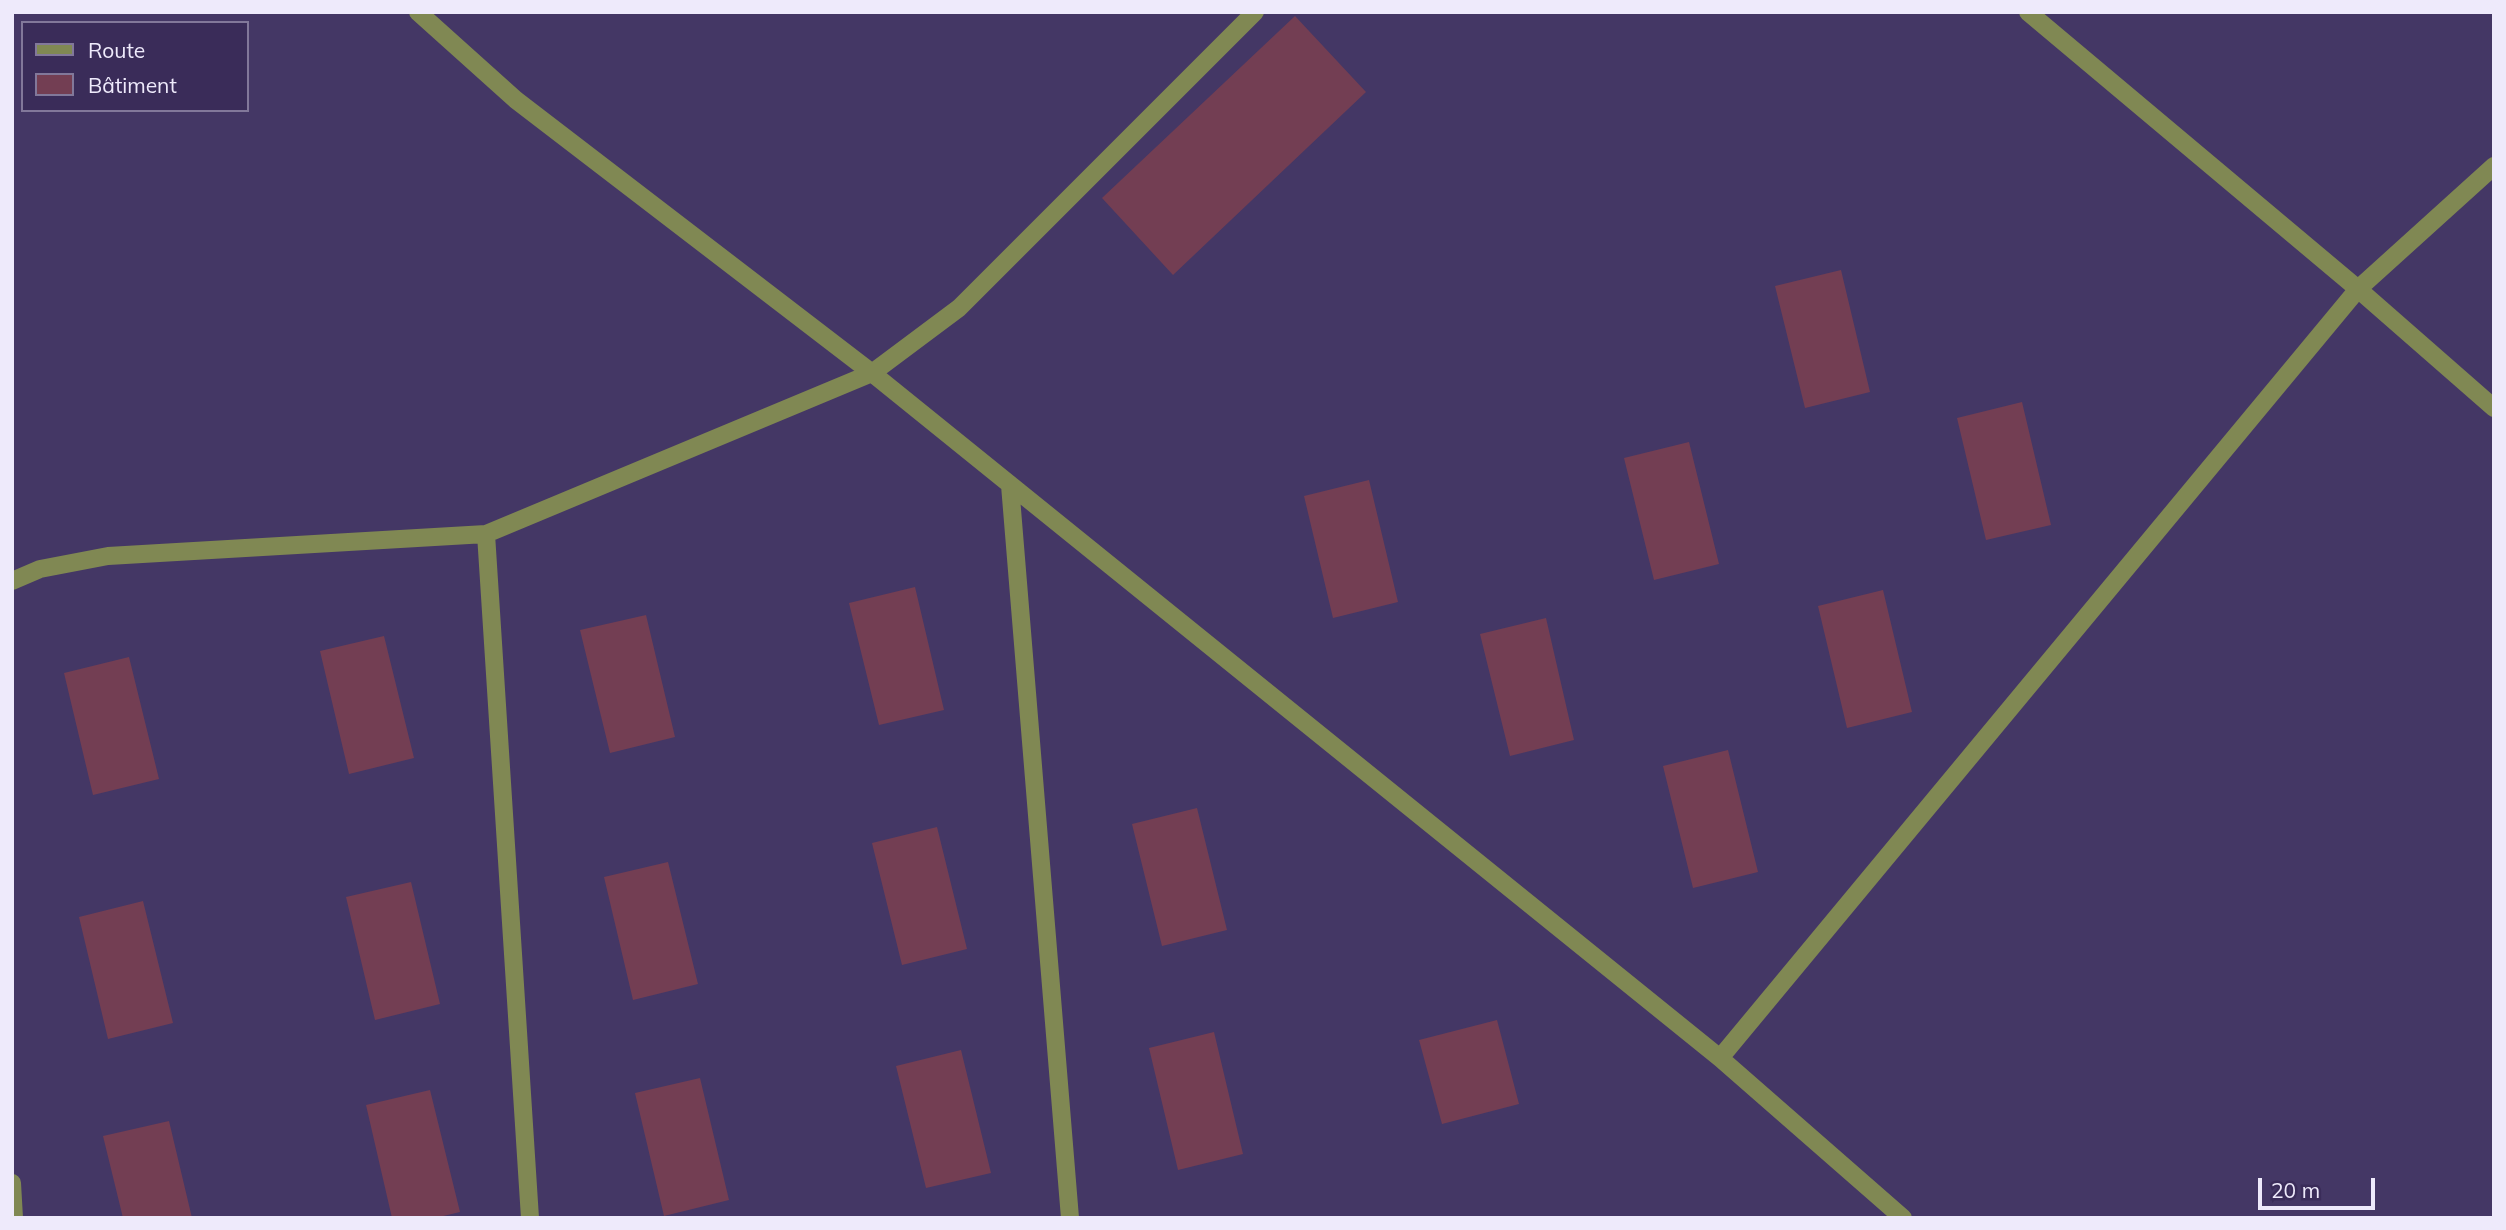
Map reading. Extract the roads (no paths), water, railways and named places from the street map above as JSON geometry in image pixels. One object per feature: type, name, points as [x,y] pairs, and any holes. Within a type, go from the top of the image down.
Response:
[{"type":"street","points":[[418,12],[516,100],[872,373],[1720,1058],[1903,1218]]},
{"type":"street","points":[[12,581],[40,569],[108,556],[486,534],[872,373],[959,308],[1255,12]]},
{"type":"street","points":[[2028,12],[2358,289],[2494,408]]},
{"type":"street","points":[[1720,1058],[2358,289],[2494,166]]},
{"type":"street","points":[[1010,485],[1070,1218]]},
{"type":"street","points":[[486,534],[530,1218]]},
{"type":"street","points":[[12,1183],[14,1218]]}]
